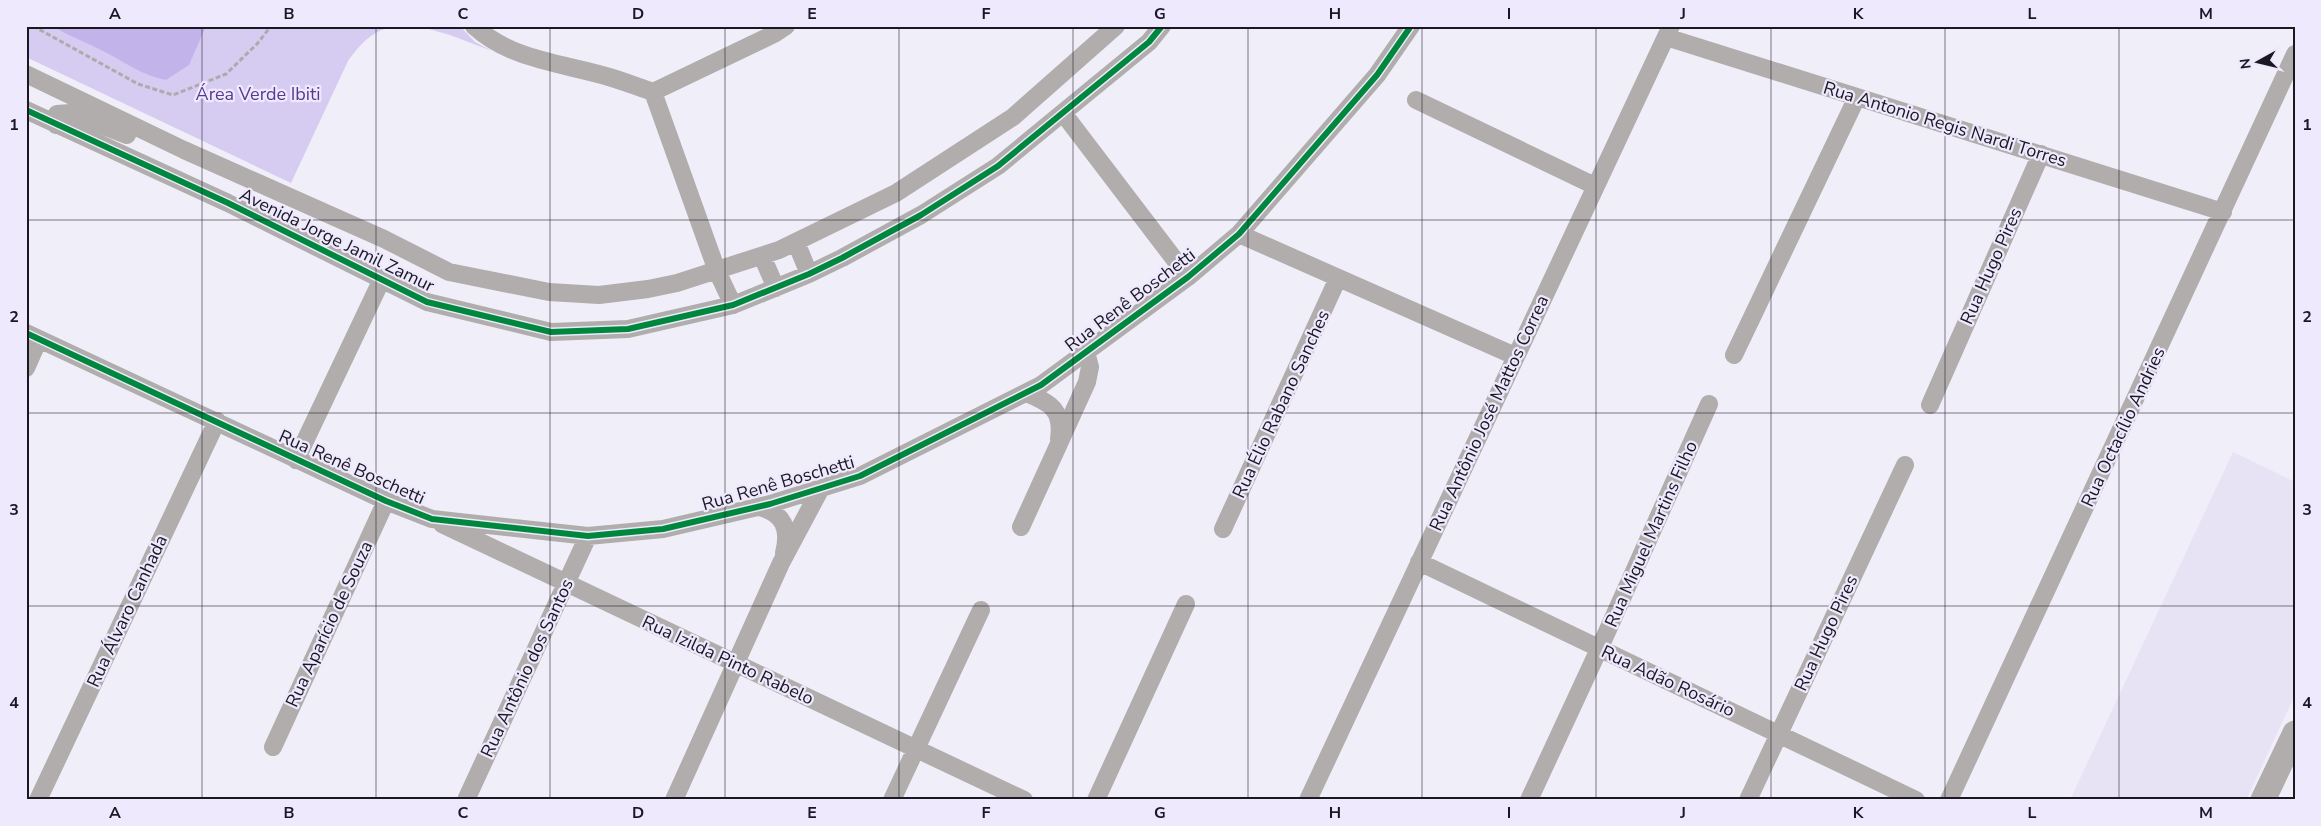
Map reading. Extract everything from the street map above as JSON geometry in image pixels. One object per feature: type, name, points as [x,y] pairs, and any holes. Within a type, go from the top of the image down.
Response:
[{"type":"main road","points":[[2263,800],[2295,733]]},
{"type":"street","points":[[474,26],[489,40],[518,55],[609,77],[652,92],[774,34],[786,26]]},
{"type":"street","name":"Avenida Jorge Jamil Zamur","points":[[28,79],[384,239],[449,272],[549,292],[599,295],[648,289],[717,271],[762,256],[796,242],[896,193],[1013,117],[1116,26]]},
{"type":"street","name":"Avenida Jorge Jamil Zamur","points":[[26,110],[228,203],[427,302],[551,332],[628,329],[733,305],[809,274],[921,215],[990,171],[1149,42],[1162,26]]},
{"type":"street","name":"Rua Renê Boschetti","points":[[33,336],[296,460],[386,501],[432,519],[588,536],[663,529],[759,507],[860,476],[1041,385],[1188,277],[1239,234],[1377,75],[1411,26]]},
{"type":"street","name":"Rua Antonio Regis Nardi Torres","points":[[1669,31],[1857,97],[2223,212]]},
{"type":"street","name":"Rua Antônio José Mattos Correa","points":[[1308,800],[1669,31]]},
{"type":"street","name":"Rua Octacílio Andries","points":[[1949,800],[2295,54]]},
{"type":"street","points":[[652,92],[717,271],[733,305]]},
{"type":"street","points":[[1734,355],[1857,97]]},
{"type":"street","points":[[1416,100],[1595,186]]},
{"type":"street","name":"Avenida Jorge Jamil Zamur","points":[[56,124],[58,114],[71,113],[174,153],[184,150]]},
{"type":"street","points":[[1063,113],[1188,277]]},
{"type":"street","name":"Rua Hugo Pires","points":[[1930,405],[2041,154]]},
{"type":"street","points":[[1239,234],[1515,356]]},
{"type":"street","points":[[796,242],[809,274]]},
{"type":"street","points":[[762,256],[776,288]]},
{"type":"street","name":"Rua Élio Rabano Sanches","points":[[1223,530],[1338,278]]},
{"type":"street","points":[[296,460],[382,279]]},
{"type":"street","points":[[26,368],[33,336]]},
{"type":"street","points":[[1021,527],[1087,382],[1090,366],[1086,352]]},
{"type":"street","points":[[1026,393],[1053,406],[1061,424],[1059,444]]},
{"type":"street","name":"Rua Miguel Martins Filho","points":[[1529,800],[1600,648],[1709,404]]},
{"type":"street","name":"Rua Álvaro Canhada","points":[[38,800],[217,422]]},
{"type":"street","name":"Rua Hugo Pires","points":[[1748,800],[1905,465]]},
{"type":"street","points":[[674,800],[781,563],[821,488]]},
{"type":"street","name":"Rua Aparício de Souza","points":[[273,747],[386,501]]},
{"type":"street","points":[[759,507],[773,511],[784,524],[787,539],[781,563]]},
{"type":"street","name":"Rua Izilda Pinto Rabelo","points":[[432,519],[1024,800]]},
{"type":"street","name":"Rua Antônio dos Santos","points":[[466,800],[588,536]]},
{"type":"street","name":"Rua Adão Rosário","points":[[1419,562],[1916,800]]},
{"type":"street","points":[[1096,800],[1186,604]]},
{"type":"street","points":[[892,800],[981,610]]},
{"type":"path","points":[[33,26],[138,84],[173,95],[226,74],[257,44],[271,26]]},
{"type":"shaded area","points":[[53,26],[206,26],[189,65],[166,80],[139,71]]},
{"type":"shaded area","points":[[2233,452],[2295,482],[2295,695],[2246,800],[2070,800]]},
{"type":"green space","name":"Área Verde Ibiti","points":[[26,26],[394,26],[373,35],[358,48],[348,61],[291,183],[26,57]]},
{"type":"green space","points":[[418,26],[460,26],[475,42],[492,51],[450,35]]},
{"type":"cycle path","points":[[26,110],[228,203],[427,302],[551,332],[628,329],[733,305],[809,274],[921,215],[998,166],[1149,42],[1162,26]]},
{"type":"cycle path","points":[[26,333],[386,501],[432,519],[588,536],[663,529],[770,504],[860,476],[1041,385],[1188,277],[1239,234],[1377,75],[1411,26]]}]
